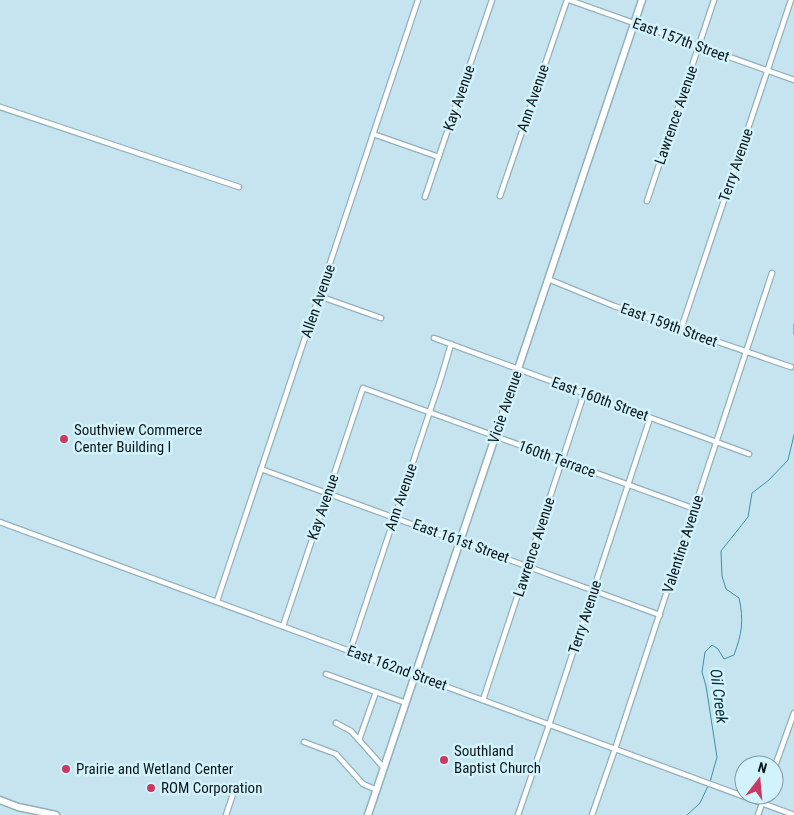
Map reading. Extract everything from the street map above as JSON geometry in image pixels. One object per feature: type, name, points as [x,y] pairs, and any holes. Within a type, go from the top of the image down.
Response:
[{"type":"street","name":"Allen Avenue","points":[[217,601],[418,0]]},
{"type":"street","name":"Kay Avenue","points":[[426,196],[492,0]]},
{"type":"street","name":"East 157th Street","points":[[568,0],[794,80]]},
{"type":"street","name":"Ann Avenue","points":[[500,196],[568,0]]},
{"type":"street","name":"Vicie Avenue","points":[[368,815],[642,0]]},
{"type":"street","name":"Lawrence Avenue","points":[[647,201],[714,0]]},
{"type":"street","name":"Terry Avenue","points":[[681,329],[699,270],[791,0]]},
{"type":"street","points":[[0,107],[239,187]]},
{"type":"street","points":[[373,134],[439,157]]},
{"type":"street","name":"Valentine Avenue","points":[[592,815],[772,273]]},
{"type":"street","name":"East 159th Street","points":[[548,279],[614,306],[791,367]]},
{"type":"street","points":[[320,296],[381,318]]},
{"type":"street","name":"East 160th Street","points":[[434,338],[748,454]]},
{"type":"street","name":"Ann Avenue","points":[[350,651],[451,344]]},
{"type":"street","name":"Kay Avenue","points":[[283,626],[363,388]]},
{"type":"street","name":"160th Terrace","points":[[363,388],[695,509]]},
{"type":"street","name":"Lawrence Avenue","points":[[483,700],[584,394]]},
{"type":"street","name":"Terry Avenue","points":[[518,815],[650,418]]},
{"type":"street","name":"East 161st Street","points":[[261,469],[660,615]]},
{"type":"street","name":"East 162nd Street","points":[[0,522],[734,793]]},
{"type":"street","points":[[326,674],[406,703]]},
{"type":"street","points":[[359,740],[376,692]]},
{"type":"street","points":[[779,755],[794,713]]},
{"type":"street","points":[[336,723],[351,730],[384,768]]},
{"type":"street","points":[[304,742],[336,754],[363,784],[377,790]]},
{"type":"street","points":[[226,815],[233,794]]},
{"type":"street","points":[[0,800],[18,807],[56,815]]},
{"type":"street","name":"East 162nd Street","points":[[767,805],[794,815]]},
{"type":"waterway","name":"Oil Creek","points":[[794,324],[794,334]]},
{"type":"waterway","name":"Oil Creek","points":[[710,782],[717,757],[706,686],[702,672],[705,652],[712,645],[718,649],[724,659],[734,655],[739,640],[742,620],[739,598],[726,589],[722,576],[721,551],[748,517],[752,493],[769,480],[788,460],[794,435]]},
{"type":"waterway","name":"Oil Creek","points":[[687,815],[700,803],[708,786]]},
{"type":"place","name":"Southview Commerce Center Building I","points":[[64,439]]},
{"type":"place","name":"Southland Baptist Church","points":[[444,760]]},
{"type":"place","name":"Prairie and Wetland Center","points":[[66,769]]},
{"type":"place","name":"ROM Corporation","points":[[151,788]]}]
